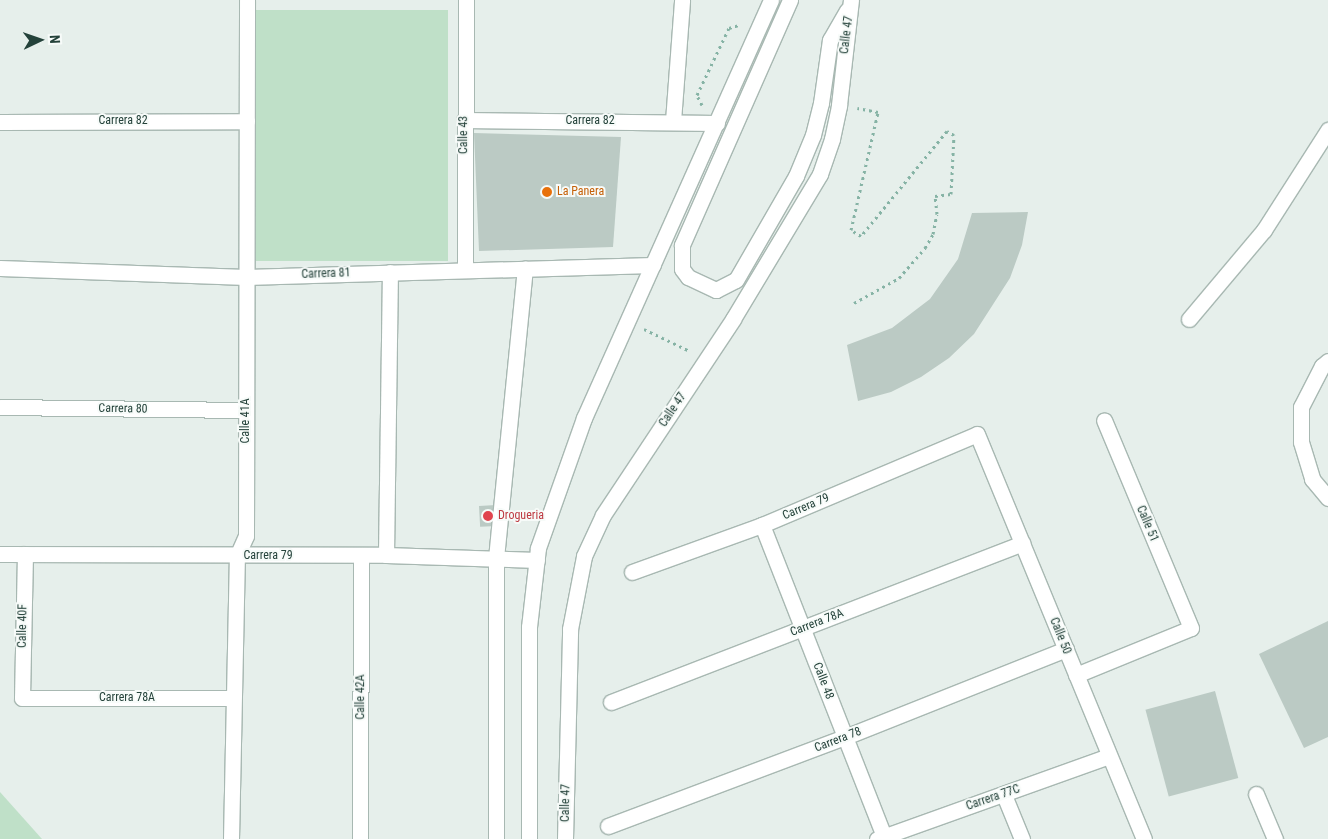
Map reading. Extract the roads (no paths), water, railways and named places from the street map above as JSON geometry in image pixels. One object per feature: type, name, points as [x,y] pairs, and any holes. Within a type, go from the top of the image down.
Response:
[{"type":"street","name":"Calle 41A","points":[[232,839],[232,698],[237,556],[246,536],[247,0]]},
{"type":"street","name":"Calle 43","points":[[464,270],[466,0]]},
{"type":"street","points":[[673,121],[682,0]]},
{"type":"street","points":[[529,839],[529,627],[537,560],[584,418],[771,0]]},
{"type":"street","points":[[790,0],[682,246],[682,268],[688,277],[716,290],[736,280],[796,176],[813,135],[821,103],[830,40],[850,3]]},
{"type":"street","name":"Calle 47","points":[[565,839],[570,629],[584,556],[603,516],[707,359],[820,174],[832,139],[839,104],[850,3]]},
{"type":"street","name":"Carrera 82","points":[[464,120],[717,123]]},
{"type":"street","name":"Carrera 82","points":[[0,122],[247,121]]},
{"type":"street","points":[[1189,318],[1264,230],[1328,130]]},
{"type":"street","name":"Carrera 81","points":[[0,268],[246,277],[653,266]]},
{"type":"street","points":[[496,839],[496,558],[525,268]]},
{"type":"street","points":[[386,555],[390,272]]},
{"type":"street","points":[[1328,361],[1322,366],[1301,407],[1304,451],[1312,479],[1328,498]]},
{"type":"street","name":"Carrera 80","points":[[0,407],[246,410]]},
{"type":"street","name":"Calle 51","points":[[1076,675],[1191,628],[1104,420]]},
{"type":"street","name":"Carrera 79","points":[[632,572],[762,525],[977,434]]},
{"type":"street","name":"Calle 50","points":[[977,434],[1144,839]]},
{"type":"street","name":"Calle 48","points":[[762,525],[845,738],[880,838]]},
{"type":"street","name":"Carrera 78A","points":[[611,702],[1022,543]]},
{"type":"street","name":"Carrera 79","points":[[0,554],[386,555],[537,560]]},
{"type":"street","name":"Calle 40F","points":[[22,698],[25,554]]},
{"type":"street","name":"Calle 42A","points":[[360,839],[361,556]]},
{"type":"street","name":"Carrera 78","points":[[608,826],[845,738],[1066,649]]},
{"type":"street","name":"Carrera 78A","points":[[22,698],[232,698]]},
{"type":"street","name":"Carrera 77C","points":[[880,838],[1109,756]]},
{"type":"street","points":[[1256,794],[1275,839]]},
{"type":"street","points":[[1004,795],[1022,839]]},
{"type":"place","name":"La Panera","points":[[547,192]]},
{"type":"place","name":"Drogueria","points":[[488,516]]}]
